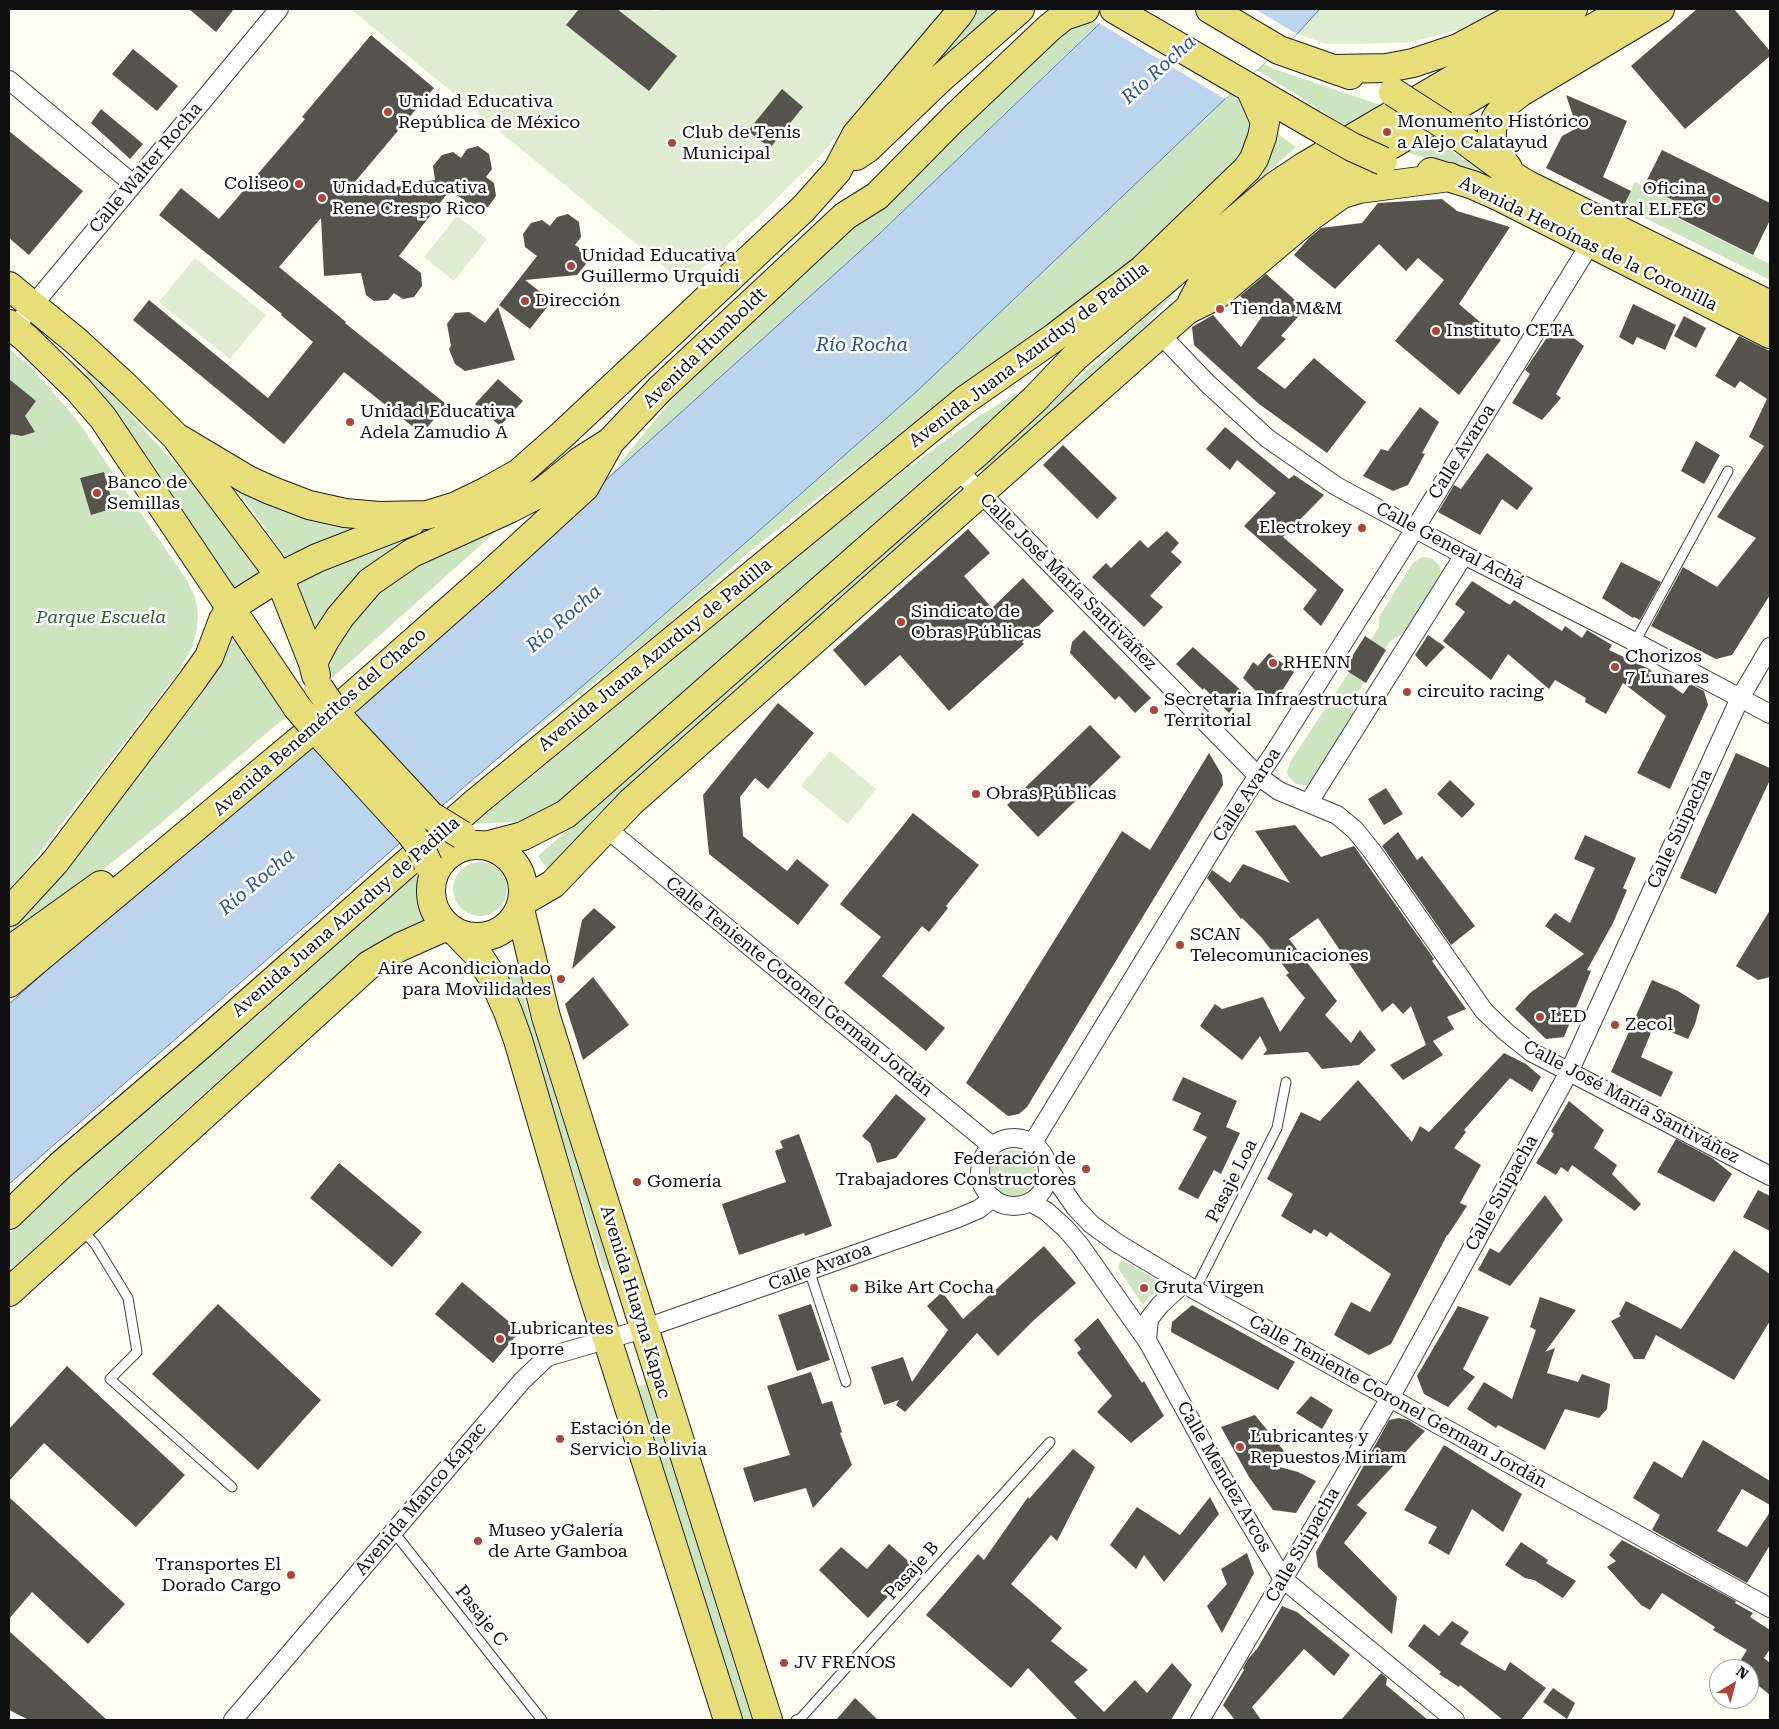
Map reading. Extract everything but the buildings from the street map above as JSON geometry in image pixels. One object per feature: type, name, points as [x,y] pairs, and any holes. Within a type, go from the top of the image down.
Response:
[{"type":"main road","name":"Avenida Humboldt","points":[[176,438],[248,480],[270,490],[309,505],[345,513],[379,516],[427,515],[456,506],[487,492],[519,473],[562,435],[804,209],[837,171],[856,135],[962,9]]},
{"type":"main road","points":[[837,171],[868,148],[940,78],[1020,9]]},
{"type":"main road","points":[[844,216],[866,184],[1047,9]]},
{"type":"main road","name":"Avenida Humboldt","points":[[316,676],[325,640],[340,616],[370,582],[412,552],[511,508],[542,492],[580,460],[610,442],[660,389],[844,216],[877,196],[953,119],[1048,28],[1064,16],[1084,9]]},
{"type":"main road","name":"Avenida Heroínas de la Coronilla","points":[[1115,9],[1352,147],[1384,161],[1450,177],[1500,197],[1770,334]]},
{"type":"main road","name":"Avenida Heroínas de la Coronilla","points":[[1210,9],[1279,50],[1393,92],[1528,184],[1770,305]]},
{"type":"main road","points":[[1334,69],[1387,68],[1413,63],[1458,48],[1531,9]]},
{"type":"main road","points":[[429,876],[432,876],[446,856],[456,849],[477,841],[523,836],[566,814],[958,470],[1035,398],[1075,357],[1275,186],[1305,166],[1573,9]]},
{"type":"main road","points":[[1187,310],[1201,285],[1230,258],[1299,201],[1330,180],[1507,76],[1627,9]]},
{"type":"main road","points":[[1514,176],[1498,155],[1492,142],[1492,128],[1496,118],[1507,103],[1521,92],[1660,9]]},
{"type":"main road","name":"Avenida Juana Azurduy de Padilla","points":[[9,1216],[61,1165],[211,1037],[475,803],[965,400],[1055,337],[1142,270],[1247,169],[1258,150],[1266,122],[1246,85]]},
{"type":"main road","points":[[521,906],[553,884],[638,795],[1187,310],[1217,296],[1311,216],[1342,194],[1359,189],[1450,177]]},
{"type":"main road","points":[[9,286],[76,340],[176,438],[269,560],[279,577],[316,676],[329,724]]},
{"type":"main road","points":[[9,1292],[369,965],[400,947],[451,929],[468,936],[493,935],[504,929],[513,920],[521,906],[524,888],[520,874],[513,861],[502,851],[477,841],[421,825],[329,724],[297,707],[103,418],[78,389],[27,338],[11,326]]},
{"type":"main road","points":[[860,487],[974,409],[1019,381],[1075,357]]},
{"type":"main road","name":"Avenida Beneméritos del Chaco","points":[[9,951],[102,884],[341,682],[512,529],[542,492],[562,435]]},
{"type":"main road","name":"Avenida Beneméritos del Chaco","points":[[9,983],[350,698],[488,576],[585,487],[610,442]]},
{"type":"main road","points":[[9,912],[55,862],[192,681],[208,656],[230,608],[279,577],[336,550],[427,515]]},
{"type":"main road","points":[[421,825],[420,846],[429,876],[432,902],[438,915],[478,955],[494,978],[508,1012],[607,1340],[728,1720]]},
{"type":"main road","name":"Avenida Huayna Kapac","points":[[521,906],[546,1017],[768,1720]]},
{"type":"street","name":"Calle Walter Rocha","points":[[11,326],[33,305],[279,9]]},
{"type":"street","points":[[9,80],[133,184]]},
{"type":"street","name":"Calle Avaroa","points":[[1032,1144],[1258,776],[1415,529],[1590,244]]},
{"type":"street","name":"Calle General Achá","points":[[1160,334],[1208,384],[1267,438],[1336,486],[1464,555],[1635,642],[1770,714]]},
{"type":"street","name":"Calle José María Santiváñez","points":[[958,470],[1258,776],[1279,791],[1337,815],[1356,830],[1372,850],[1484,1011],[1506,1032],[1531,1052],[1770,1176]]},
{"type":"street","points":[[1309,802],[1464,555]]},
{"type":"street","name":"Calle Suipacha","points":[[1200,1720],[1390,1398],[1569,1072],[1740,698],[1770,648]]},
{"type":"street","name":"Calle Teniente Coronel German Jordán","points":[[606,828],[992,1146]]},
{"type":"street","points":[[1012,1138],[1032,1144],[1040,1150],[1048,1168],[1044,1188],[1030,1202],[1011,1206],[1001,1203],[986,1191],[981,1182],[981,1163],[985,1154],[992,1146],[1002,1140],[1012,1138]]},
{"type":"street","name":"Calle Teniente Coronel German Jordán","points":[[1048,1168],[1067,1197],[1091,1224],[1117,1243],[1190,1287],[1770,1608]]},
{"type":"street","name":"Calle Avaroa","points":[[643,1329],[958,1218],[980,1209],[993,1198]]},
{"type":"street","name":"Calle Mendez Arcos","points":[[1030,1202],[1053,1217],[1079,1244],[1147,1340],[1220,1474],[1283,1578],[1455,1720]]},
{"type":"street","points":[[1147,1340],[1149,1320],[1160,1305],[1190,1287]]},
{"type":"street","name":"Avenida Manco Kapac","points":[[233,1720],[522,1381],[547,1357],[643,1329]]},
{"type":"lane","points":[[1635,642],[1728,471]]},
{"type":"lane","name":"Pasaje Loa","points":[[1190,1287],[1277,1128],[1286,1082]]},
{"type":"lane","points":[[80,1228],[95,1244],[128,1298],[137,1352],[110,1379],[232,1487]]},
{"type":"lane","points":[[809,1270],[846,1382]]},
{"type":"lane","name":"Pasaje B","points":[[796,1720],[800,1719],[1050,1442]]},
{"type":"lane","name":"Pasaje C","points":[[393,1532],[542,1720]]},
{"type":"green space","name":"Club de Tenis Municipal","points":[[351,9],[639,9],[657,11],[665,9],[944,9],[820,156],[685,284]]},
{"type":"green space","points":[[969,9],[1000,9],[863,138]]},
{"type":"green space","points":[[1155,9],[1274,69],[1383,106],[1437,139],[1461,158],[1567,214],[1770,316],[1770,323],[1445,165],[1378,142],[1353,131],[1275,81]]},
{"type":"green space","points":[[1320,9],[1501,9],[1465,28],[1411,42],[1327,44],[1297,34]]},
{"type":"green space","points":[[1091,19],[1099,23],[878,235],[606,480],[675,396],[732,337],[886,197],[1055,30]]},
{"type":"green space","points":[[1231,93],[1241,103],[1250,122],[1250,134],[1246,149],[1235,166],[1130,265],[869,458],[750,551],[664,628],[497,759],[600,671],[915,393]]},
{"type":"green space","points":[[1278,134],[1296,147],[1230,205],[1262,170],[1273,153]]},
{"type":"green space","points":[[1635,182],[1677,202],[1671,215],[1770,264],[1770,280],[1623,207]]},
{"type":"green space","points":[[457,216],[487,239],[454,281],[424,257]]},
{"type":"green space","points":[[195,258],[266,315],[230,359],[159,302]]},
{"type":"green space","points":[[1190,277],[1115,358],[982,471],[977,465],[1104,356]]},
{"type":"green space","name":"Parque Escuela","points":[[9,349],[30,366],[77,420],[186,579],[195,597],[198,613],[197,628],[192,647],[179,671],[9,891]]},
{"type":"green space","points":[[89,369],[222,515],[261,573],[234,590],[154,466],[108,401],[84,374]]},
{"type":"green space","points":[[1027,387],[560,806],[545,815],[515,822],[474,824],[882,487],[979,416]]},
{"type":"green space","points":[[229,480],[359,528],[286,559]]},
{"type":"green space","points":[[945,496],[951,500],[679,739],[595,817],[549,871],[538,856]]},
{"type":"green space","points":[[509,519],[332,678],[329,653],[383,586],[431,555],[470,542]]},
{"type":"green space","points":[[444,526],[317,632],[296,582]]},
{"type":"green space","points":[[1422,557],[1432,558],[1439,565],[1441,570],[1438,581],[1406,632],[1390,641],[1353,700],[1353,720],[1311,784],[1306,786],[1296,784],[1287,772],[1290,762],[1379,627],[1379,617],[1413,563]]},
{"type":"green space","points":[[227,627],[289,714],[149,833],[70,896],[9,937],[9,922]]},
{"type":"green space","points":[[830,751],[876,789],[848,824],[801,786]]},
{"type":"green space","points":[[475,862],[485,862],[499,870],[505,879],[507,889],[505,899],[499,908],[485,916],[475,916],[465,911],[458,904],[453,894],[453,884],[458,874],[465,867]]},
{"type":"green space","points":[[417,874],[419,899],[428,924],[369,950],[201,1096],[9,1272],[9,1234],[101,1147],[259,1015]]},
{"type":"green space","points":[[522,965],[524,999],[610,1269],[604,1271],[519,999],[502,970]]},
{"type":"green space","points":[[1013,1150],[1026,1154],[1032,1160],[1036,1173],[1032,1186],[1026,1192],[1013,1196],[1000,1192],[994,1186],[990,1173],[994,1160],[1000,1154]]},
{"type":"green space","points":[[1124,1261],[1167,1286],[1150,1295],[1143,1305],[1118,1268],[1120,1262]]},
{"type":"green space","points":[[646,1384],[752,1720],[743,1720],[637,1387]]},
{"type":"water","name":"Río Rocha","points":[[1115,9],[1320,9],[1297,34],[1225,99],[915,393],[600,671],[443,805],[9,1184],[9,1004],[201,833],[606,480],[878,235]]},
{"type":"pier","points":[[1115,9],[1255,9],[1297,34],[1225,99],[1099,23]]},
{"type":"place","name":"Unidad Educativa República de México","points":[[388,112]]},
{"type":"place","name":"Monumento Histórico a Alejo Calatayud","points":[[1387,132]]},
{"type":"place","name":"Club de Tenis Municipal","points":[[672,143]]},
{"type":"place","name":"Coliseo","points":[[299,184]]},
{"type":"place","name":"Unidad Educativa Rene Crespo Rico","points":[[322,198]]},
{"type":"place","name":"Oficina Central ELFEC","points":[[1716,199]]},
{"type":"place","name":"Unidad Educativa Guillermo Urquidi","points":[[571,266]]},
{"type":"place","name":"Dirección","points":[[525,301]]},
{"type":"place","name":"Tienda M&M","points":[[1220,309]]},
{"type":"place","name":"Instituto CETA","points":[[1436,331]]},
{"type":"place","name":"Unidad Educativa Adela Zamudio A","points":[[350,422]]},
{"type":"place","name":"Banco de Semillas","points":[[97,493]]},
{"type":"place","name":"Electrokey","points":[[1362,528]]},
{"type":"place","name":"Sindicato de Obras Públicas","points":[[901,622]]},
{"type":"place","name":"RHENN","points":[[1273,663]]},
{"type":"place","name":"Chorizos 7 Lunares","points":[[1615,667]]},
{"type":"place","name":"circuito racing","points":[[1407,692]]},
{"type":"place","name":"Secretaria Infraestructura Territorial","points":[[1154,710]]},
{"type":"place","name":"Obras Públicas","points":[[976,794]]},
{"type":"place","name":"SCAN Telecomunicaciones","points":[[1180,945]]},
{"type":"place","name":"Aire Acondicionado para Movilidades","points":[[561,979]]},
{"type":"place","name":"LED","points":[[1540,1017]]},
{"type":"place","name":"Zecol","points":[[1615,1025]]},
{"type":"place","name":"Federación de Trabajadores Constructores","points":[[1086,1169]]},
{"type":"place","name":"Gomería","points":[[637,1182]]},
{"type":"place","name":"Bike Art Cocha","points":[[854,1288]]},
{"type":"place","name":"Gruta Virgen","points":[[1144,1288]]},
{"type":"place","name":"Lubricantes Iporre","points":[[500,1339]]},
{"type":"place","name":"Estación de Servicio Bolivia","points":[[560,1439]]},
{"type":"place","name":"Lubricantes y Repuestos Miriam","points":[[1240,1447]]},
{"type":"place","name":"Museo yGalería de Arte Gamboa","points":[[478,1541]]},
{"type":"place","name":"Transportes El Dorado Cargo","points":[[291,1575]]},
{"type":"place","name":"JV FRENOS","points":[[784,1663]]}]
